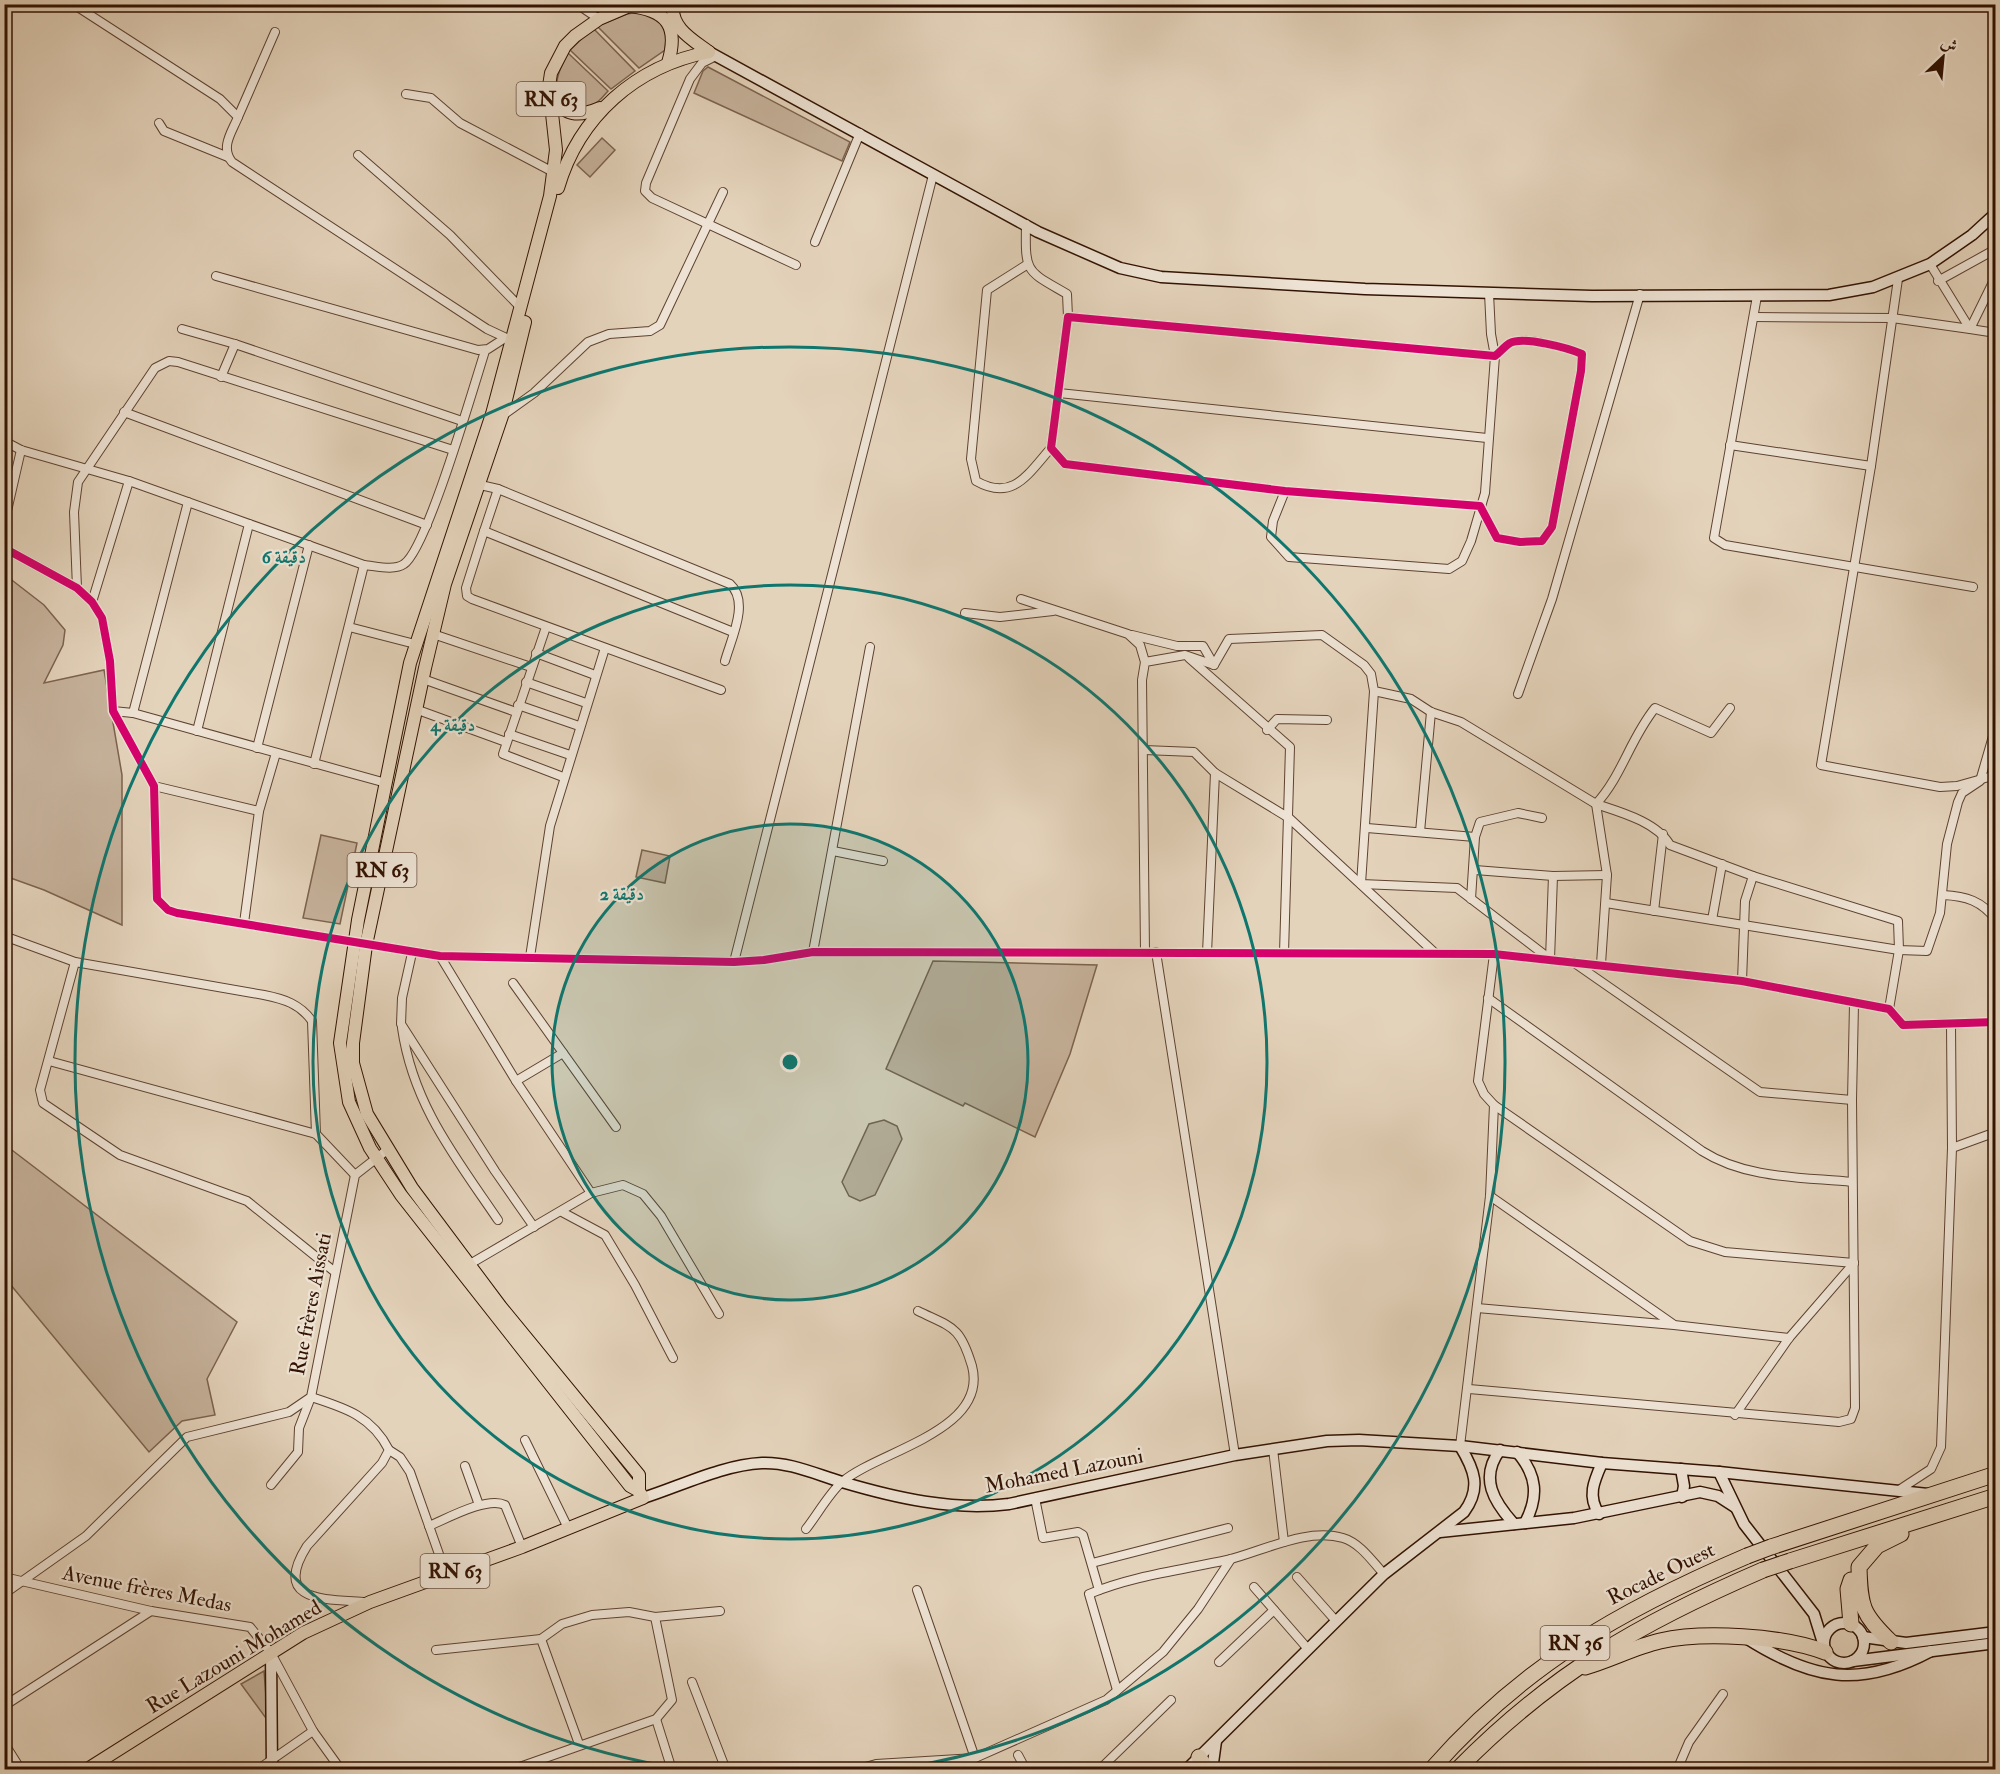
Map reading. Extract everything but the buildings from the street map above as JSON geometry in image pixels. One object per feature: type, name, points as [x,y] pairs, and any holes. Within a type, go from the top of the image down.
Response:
[{"type":"highway","points":[[1934,1495],[1995,1474]]},
{"type":"highway","name":"Rocade Ouest","points":[[1431,1770],[1491,1706],[1579,1641],[1644,1602],[1771,1547],[1934,1495]]},
{"type":"highway","points":[[1844,1624],[1851,1577],[1877,1546],[1923,1525],[1938,1514],[1995,1496]]},
{"type":"highway","name":"Rocade Ouest","points":[[1457,1770],[1494,1732],[1570,1671],[1606,1647],[1672,1610],[1763,1570],[1938,1514]]},
{"type":"highway","points":[[1859,1568],[1860,1600],[1870,1619],[1891,1642]]},
{"type":"highway","points":[[1570,1671],[1670,1639],[1703,1636],[1746,1638],[1824,1647]]},
{"type":"main road","points":[[668,63],[674,28],[673,4]]},
{"type":"main road","name":"RN 63","points":[[631,5],[584,28],[565,46],[551,72],[549,86],[558,174],[433,634],[418,710],[360,944],[353,1063],[361,1097],[387,1150],[438,1224],[501,1307],[639,1475],[641,1495]]},
{"type":"main road","points":[[631,5],[657,12],[674,28],[713,54],[1026,224],[1120,268],[1161,277],[1365,289],[1592,296],[1829,295],[1873,287],[1898,279],[1930,264],[1972,235],[1995,213]]},
{"type":"main road","points":[[558,174],[580,136],[609,104],[648,73],[668,63],[713,54]]},
{"type":"main road","points":[[549,86],[558,104],[570,114],[587,114],[609,104]]},
{"type":"main road","name":"RN 63","points":[[415,644],[502,416],[512,341],[558,174]]},
{"type":"main road","points":[[415,644],[386,783],[360,944],[344,1001],[341,1064],[349,1102],[376,1158],[442,1251],[630,1486],[641,1495]]},
{"type":"main road","name":"Mohamed Lazouni","points":[[641,1495],[761,1463],[789,1465],[842,1482],[935,1503],[975,1508],[1035,1498],[1235,1455],[1359,1440],[1460,1446],[1602,1463],[1719,1472],[1934,1495]]},
{"type":"main road","points":[[1206,1765],[1216,1741],[1336,1621],[1384,1574],[1464,1512],[1473,1498],[1475,1484],[1474,1471],[1460,1446]]},
{"type":"main road","points":[[1500,1450],[1491,1466],[1490,1484],[1495,1501],[1519,1524]]},
{"type":"main road","points":[[1517,1452],[1529,1467],[1535,1487],[1534,1500],[1519,1524]]},
{"type":"main road","points":[[1599,1514],[1592,1492],[1602,1463]]},
{"type":"main road","points":[[1681,1469],[1684,1480],[1682,1497]]},
{"type":"main road","points":[[1719,1472],[1751,1536],[1810,1607],[1821,1628],[1824,1647],[1837,1662],[1995,1643]]},
{"type":"main road","points":[[1475,1484],[1490,1484]]},
{"type":"main road","points":[[1436,1532],[1599,1514],[1706,1492],[1718,1496],[1735,1507]]},
{"type":"main road","name":"Rue Lazouni Mohamed","points":[[86,1770],[303,1634],[370,1602],[522,1547],[641,1495]]},
{"type":"main road","points":[[1810,1607],[1863,1636],[1891,1642],[1921,1642],[1995,1632]]},
{"type":"main road","points":[[1824,1647],[1826,1633],[1844,1624]]},
{"type":"main road","points":[[1853,1661],[1863,1648],[1863,1636]]},
{"type":"main road","points":[[1746,1638],[1805,1669],[1839,1677],[1880,1672],[1912,1661],[1931,1651]]},
{"type":"main road","points":[[271,1653],[272,1764]]},
{"type":"main road","points":[[1206,1765],[1216,1741]]},
{"type":"main road","points":[[1186,1770],[1206,1765]]},
{"type":"street","points":[[73,4],[220,99],[238,117]]},
{"type":"street","points":[[577,4],[599,19]]},
{"type":"street","points":[[228,157],[226,144],[275,32]]},
{"type":"street","points":[[713,54],[702,63],[690,79],[645,187],[652,198],[796,265]]},
{"type":"street","points":[[406,94],[431,98],[460,123],[558,174]]},
{"type":"street","points":[[159,123],[164,131],[228,157],[430,292],[512,341]]},
{"type":"street","points":[[815,242],[860,133]]},
{"type":"street","points":[[358,155],[442,228],[494,278],[520,308]]},
{"type":"street","points":[[734,962],[933,175]]},
{"type":"street","points":[[502,416],[534,393],[588,342],[609,334],[650,331],[657,328],[723,192]]},
{"type":"street","points":[[1026,224],[1025,258],[1028,264],[1032,274],[1067,294],[1068,317],[1059,393],[1051,448],[1022,481],[1003,490],[990,489],[976,481],[971,459],[987,290],[1028,264]]},
{"type":"street","points":[[1938,281],[1995,249]]},
{"type":"street","points":[[1930,264],[1938,281],[1970,329]]},
{"type":"street","points":[[216,276],[485,351],[512,341]]},
{"type":"street","points":[[1970,329],[1995,276]]},
{"type":"street","points":[[1898,279],[1871,466],[1821,765],[1940,787],[1980,781],[1995,776]]},
{"type":"street","points":[[1285,491],[1273,521],[1271,537],[1289,557],[1449,568],[1462,561],[1471,541],[1485,493],[1487,438],[1495,356],[1491,334],[1490,293]]},
{"type":"street","points":[[1518,694],[1552,599],[1640,294]]},
{"type":"street","points":[[1757,296],[1714,538],[1718,543],[1973,587]]},
{"type":"street","points":[[1068,317],[1495,356],[1511,343],[1528,342],[1568,348],[1582,354],[1552,527],[1542,541],[1520,542],[1497,538],[1480,506]]},
{"type":"street","points":[[1754,317],[1892,318],[1995,333]]},
{"type":"street","points":[[182,329],[235,344],[462,421]]},
{"type":"street","points":[[221,377],[235,344]]},
{"type":"street","points":[[4,441],[21,450],[129,481],[364,565],[394,567],[404,564],[417,547],[427,525],[485,351]]},
{"type":"street","points":[[76,588],[75,494],[78,482],[124,412],[161,363],[178,362],[453,450]]},
{"type":"street","points":[[1059,393],[1487,438]]},
{"type":"street","points":[[124,412],[427,525]]},
{"type":"street","points":[[1730,445],[1871,466]]},
{"type":"street","points":[[1051,448],[1065,464],[1285,491],[1480,506]]},
{"type":"street","points":[[4,524],[21,450]]},
{"type":"street","points":[[92,602],[129,481]]},
{"type":"street","points":[[475,483],[498,489],[730,585],[735,589],[740,603],[725,661]]},
{"type":"street","points":[[498,489],[466,588],[467,596],[722,690]]},
{"type":"street","points":[[133,713],[188,502]]},
{"type":"street","points":[[197,731],[249,524]]},
{"type":"street","points":[[484,531],[733,633]]},
{"type":"street","points":[[257,748],[309,545]]},
{"type":"street","points":[[4,548],[76,588],[92,602],[102,618],[107,638],[113,711],[153,786],[156,892],[160,905],[177,913],[440,956],[734,962],[813,952],[1156,951],[1494,954],[1742,981],[1889,1009],[1903,1025],[1995,1022]]},
{"type":"street","points":[[314,764],[364,565]]},
{"type":"street","points":[[1021,599],[1128,634],[1177,646],[1203,646],[1214,665]]},
{"type":"street","points":[[965,613],[1000,617],[1055,610]]},
{"type":"street","points":[[349,627],[415,644]]},
{"type":"street","points":[[546,627],[503,751],[505,756],[563,777]]},
{"type":"street","points":[[433,634],[531,667]]},
{"type":"street","points":[[1128,634],[1140,645],[1144,662],[1142,680],[1145,952]]},
{"type":"street","points":[[1214,665],[1229,639],[1322,635],[1364,665],[1371,674],[1374,691],[1367,828],[1361,884]]},
{"type":"street","points":[[813,952],[833,851],[845,767],[870,647]]},
{"type":"street","points":[[530,957],[548,837],[563,777],[604,648]]},
{"type":"street","points":[[536,653],[596,675]]},
{"type":"street","points":[[1144,662],[1185,655],[1214,665]]},
{"type":"street","points":[[1185,655],[1267,730],[1290,747],[1284,952]]},
{"type":"street","points":[[423,679],[579,726]]},
{"type":"street","points":[[526,682],[586,703]]},
{"type":"street","points":[[1374,691],[1411,699],[1431,712],[1461,722],[1596,804],[1618,811],[1664,834],[1670,845],[1753,876],[1898,921],[1899,950],[1889,1009]]},
{"type":"street","points":[[1596,804],[1609,790],[1638,728],[1655,708],[1711,734],[1730,708]]},
{"type":"street","points":[[418,710],[570,755]]},
{"type":"street","points":[[113,711],[133,713],[386,783]]},
{"type":"street","points":[[1420,832],[1431,712]]},
{"type":"street","points":[[1267,730],[1277,719],[1327,720]]},
{"type":"street","points":[[1606,903],[1899,950],[1927,951],[1936,932],[1943,895],[1947,844],[1958,802],[1962,793],[1980,781],[1995,726]]},
{"type":"street","points":[[1144,750],[1194,752],[1215,773],[1287,817],[1436,954]]},
{"type":"street","points":[[244,923],[260,811],[276,753]]},
{"type":"street","points":[[1208,953],[1215,773]]},
{"type":"street","points":[[153,786],[260,811]]},
{"type":"street","points":[[1596,804],[1607,875],[1601,964]]},
{"type":"street","points":[[1471,899],[1475,870],[1475,837],[1480,822],[1518,813],[1542,818]]},
{"type":"street","points":[[1367,828],[1475,837]]},
{"type":"street","points":[[1654,911],[1664,834]]},
{"type":"street","points":[[833,851],[883,861]]},
{"type":"street","points":[[1712,920],[1722,864]]},
{"type":"street","points":[[1475,870],[1553,876],[1607,875]]},
{"type":"street","points":[[1550,959],[1553,876]]},
{"type":"street","points":[[1742,981],[1744,901],[1753,876]]},
{"type":"street","points":[[1361,884],[1457,888],[1550,959]]},
{"type":"street","points":[[1943,895],[1961,896],[1976,901],[1995,920]]},
{"type":"street","points":[[4,936],[75,962],[264,994],[300,1008],[312,1021],[316,1134]]},
{"type":"street","points":[[1156,951],[1235,1455]]},
{"type":"street","points":[[412,953],[402,998],[401,1024],[406,1060],[432,1121],[498,1220]]},
{"type":"street","points":[[1494,954],[1478,1081],[1484,1094],[1494,1105],[1690,1241],[1725,1252],[1854,1263]]},
{"type":"street","points":[[440,956],[516,1081],[591,1193]]},
{"type":"street","points":[[1571,961],[1760,1092],[1852,1100]]},
{"type":"street","points":[[75,962],[39,1094],[47,1106],[120,1155],[247,1201],[335,1272]]},
{"type":"street","points":[[513,983],[616,1127]]},
{"type":"street","points":[[1488,998],[1702,1151],[1724,1164],[1750,1171],[1852,1182]]},
{"type":"street","points":[[1469,1389],[1735,1415],[1839,1422],[1851,1419],[1855,1408],[1852,1182],[1854,1004]]},
{"type":"street","points":[[401,1024],[495,1171],[534,1227]]},
{"type":"street","points":[[1899,1490],[1930,1469],[1941,1447],[1952,1148],[1952,1025]]},
{"type":"street","points":[[516,1081],[563,1053]]},
{"type":"street","points":[[49,1061],[316,1134],[355,1174],[387,1150]]},
{"type":"street","points":[[1460,1446],[1469,1389],[1490,1196],[1494,1105]]},
{"type":"street","points":[[1952,1148],[1995,1132]]},
{"type":"street","name":"Rue frères Aissati","points":[[4,1594],[86,1536],[187,1437],[289,1412],[311,1397],[355,1174]]},
{"type":"street","points":[[470,1264],[591,1193],[623,1185],[643,1194],[661,1216],[719,1314]]},
{"type":"street","points":[[1490,1196],[1674,1325]]},
{"type":"street","points":[[562,1212],[605,1235],[673,1358]]},
{"type":"street","points":[[1735,1415],[1789,1338],[1854,1263]]},
{"type":"street","points":[[1477,1308],[1674,1325],[1789,1338]]},
{"type":"street","points":[[806,1529],[842,1482],[887,1455],[946,1427],[965,1406],[974,1376],[967,1349],[956,1329],[918,1311]]},
{"type":"street","points":[[272,1485],[298,1452],[299,1428],[311,1397],[350,1410],[369,1422],[382,1437],[389,1450],[400,1457],[410,1472],[446,1574]]},
{"type":"street","points":[[525,1440],[568,1528]]},
{"type":"street","points":[[1273,1449],[1284,1542]]},
{"type":"street","points":[[370,1602],[313,1599],[302,1594],[296,1585],[296,1572],[299,1560],[307,1546],[382,1463],[389,1450]]},
{"type":"street","points":[[465,1466],[479,1505]]},
{"type":"street","points":[[1035,1498],[1043,1538],[1081,1532],[1099,1590]]},
{"type":"street","points":[[429,1526],[479,1505],[495,1502],[505,1505],[522,1547]]},
{"type":"street","points":[[1092,1563],[1228,1528]]},
{"type":"street","points":[[1117,1690],[1089,1594],[1231,1559],[1284,1542],[1325,1536],[1343,1538],[1361,1549],[1384,1574]]},
{"type":"street","points":[[855,1770],[877,1767],[936,1766],[975,1758],[1106,1700],[1163,1652],[1198,1609],[1231,1559]]},
{"type":"street","name":"Avenue frères Medas","points":[[4,1577],[151,1611],[250,1627],[271,1653],[313,1731],[341,1770]]},
{"type":"street","points":[[1297,1577],[1336,1621]]},
{"type":"street","points":[[1254,1587],[1308,1649]]},
{"type":"street","points":[[917,1590],[975,1758]]},
{"type":"street","points":[[1219,1662],[1274,1610]]},
{"type":"street","points":[[4,1706],[151,1611]]},
{"type":"street","points":[[436,1650],[541,1639],[562,1624],[592,1615],[629,1611],[655,1617],[720,1611]]},
{"type":"street","points":[[511,1770],[579,1744],[656,1719],[672,1700],[655,1617]]},
{"type":"street","points":[[541,1639],[579,1744]]},
{"type":"street","points":[[692,1682],[726,1770]]},
{"type":"street","points":[[1677,1770],[1689,1742],[1723,1694]]},
{"type":"street","points":[[1099,1770],[1170,1701]]},
{"type":"street","points":[[656,1719],[672,1770]]},
{"type":"street","points":[[257,1770],[272,1764],[313,1731]]},
{"type":"street","points":[[4,1743],[21,1770]]},
{"type":"street","points":[[1018,1755],[1026,1770]]},
{"type":"shaded area","points":[[645,11],[667,28],[665,50],[639,68],[597,26],[627,14]]},
{"type":"shaded area","points":[[593,28],[635,71],[611,89],[570,50]]},
{"type":"shaded area","points":[[568,53],[608,91],[589,108],[571,107],[559,95],[557,80]]},
{"type":"shaded area","points":[[708,67],[850,142],[842,161],[694,93],[703,71]]},
{"type":"shaded area","points":[[602,138],[615,150],[590,177],[577,165]]},
{"type":"shaded area","points":[[4,574],[44,605],[65,630],[63,645],[44,683],[104,670],[122,775],[122,925],[44,890],[5,876]]},
{"type":"shaded area","points":[[321,835],[357,843],[340,924],[303,918]]},
{"type":"shaded area","points":[[642,850],[670,856],[665,883],[636,877]]},
{"type":"shaded area","points":[[933,961],[1097,965],[1070,1054],[1035,1137],[965,1103],[963,1106],[886,1069]]},
{"type":"shaded area","points":[[884,1120],[897,1126],[902,1139],[875,1195],[860,1201],[849,1196],[842,1182],[869,1124]]},
{"type":"shaded area","points":[[4,1144],[237,1322],[207,1379],[215,1415],[182,1421],[149,1452],[5,1278]]},
{"type":"shaded area","points":[[264,1671],[268,1721],[241,1684]]},
{"type":"cycle path","points":[[1068,317],[1495,356],[1510,343],[1525,341],[1557,346],[1582,354],[1581,371],[1552,527],[1542,541],[1520,542],[1497,538],[1480,506],[1285,491],[1065,464],[1051,448],[1068,317]]},
{"type":"cycle path","points":[[4,548],[77,588],[92,602],[102,618],[110,661],[113,711],[154,786],[157,899],[168,910],[177,913],[440,956],[734,962],[813,952],[1494,954],[1742,981],[1889,1009],[1903,1025],[1996,1022]]}]
